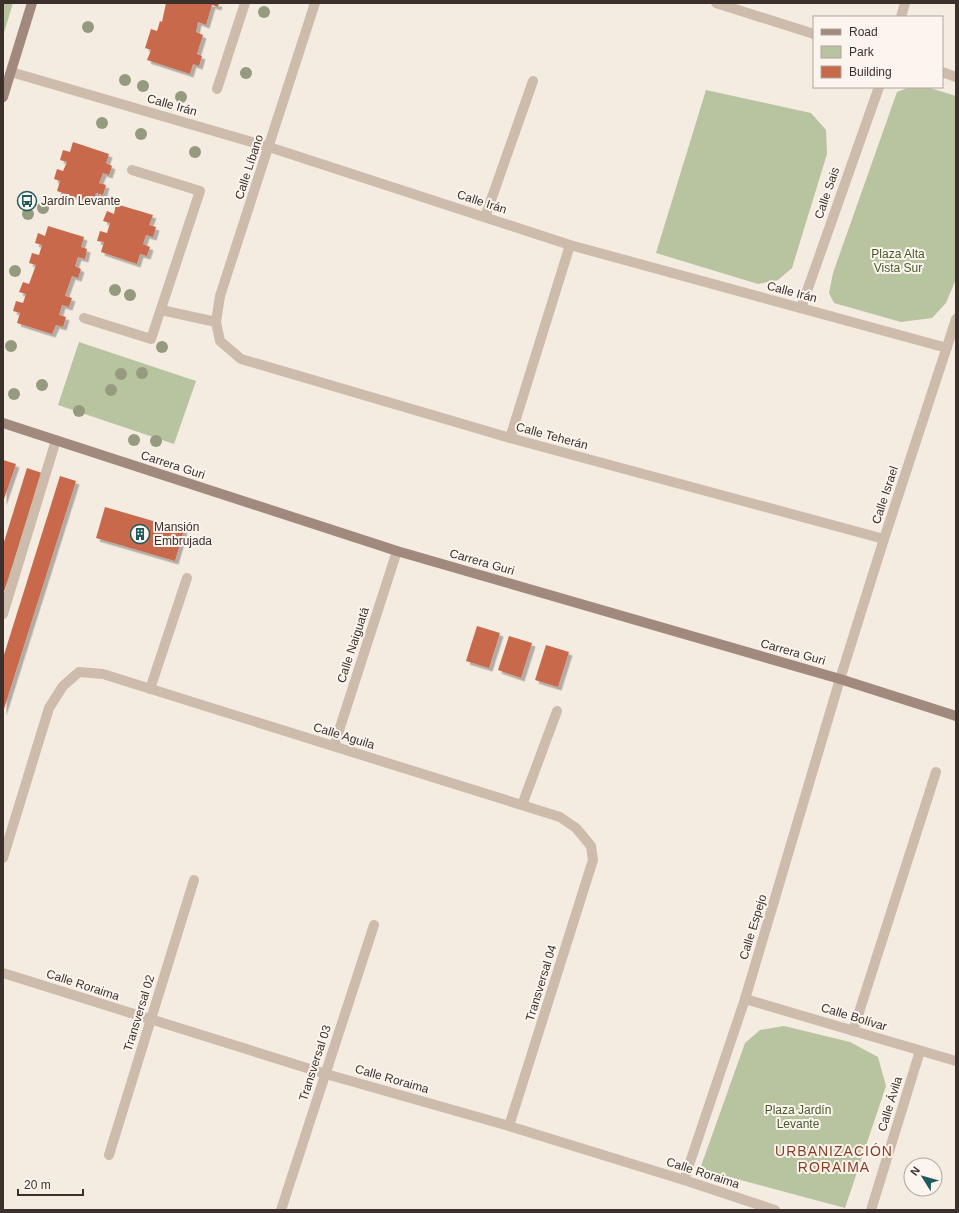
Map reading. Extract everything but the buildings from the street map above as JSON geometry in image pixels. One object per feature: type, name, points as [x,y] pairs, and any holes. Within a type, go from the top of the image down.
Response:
[{"type":"street","points":[[3,97],[32,3]]},
{"type":"street","points":[[217,89],[245,3]]},
{"type":"street","name":"Calle Líbano","points":[[220,341],[216,322],[220,296],[316,3]]},
{"type":"street","points":[[716,3],[813,34]]},
{"type":"street","points":[[901,16],[905,3]]},
{"type":"street","name":"Calle Irán","points":[[11,72],[270,147],[570,245],[947,348]]},
{"type":"street","points":[[943,72],[956,76]]},
{"type":"street","points":[[486,217],[533,81]]},
{"type":"street","name":"Calle Sais","points":[[801,308],[879,88]]},
{"type":"street","points":[[84,318],[151,339],[200,192],[132,170]]},
{"type":"street","points":[[510,438],[570,245]]},
{"type":"street","points":[[161,310],[216,322]]},
{"type":"street","name":"Calle Israel","points":[[840,679],[956,319]]},
{"type":"street","name":"Calle Teherán","points":[[220,341],[241,359],[510,438],[884,539]]},
{"type":"street","name":"Carrera Guri","points":[[3,423],[397,551],[840,679],[956,716]]},
{"type":"street","points":[[3,614],[56,440]]},
{"type":"street","name":"Calle Naiguatá","points":[[334,746],[397,551]]},
{"type":"street","points":[[150,689],[187,578]]},
{"type":"street","name":"Calle Aguila","points":[[3,858],[49,708],[63,686],[79,672],[103,674],[560,817],[576,828],[591,846]]},
{"type":"street","name":"Calle Espejo","points":[[684,1180],[745,999],[840,679]]},
{"type":"street","points":[[522,805],[557,711]]},
{"type":"street","points":[[853,1030],[936,772]]},
{"type":"street","name":"Transversal 04","points":[[509,1126],[593,860],[591,846]]},
{"type":"street","name":"Transversal 02","points":[[109,1154],[194,880]]},
{"type":"street","name":"Transversal 03","points":[[281,1210],[374,925]]},
{"type":"street","name":"Calle Roraima","points":[[3,973],[326,1074],[509,1126],[684,1180],[775,1210]]},
{"type":"street","name":"Calle Bolívar","points":[[745,999],[956,1061]]},
{"type":"street","name":"Calle Ávila","points":[[871,1210],[920,1051]]},
{"type":"green space","points":[[3,3],[13,3],[3,36]]},
{"type":"green space","name":"Plaza Alta Vista Sur","points":[[907,88],[930,88],[956,96],[956,279],[946,303],[932,318],[901,322],[834,303],[829,293],[833,273],[897,92]]},
{"type":"green space","points":[[706,90],[811,113],[826,130],[827,154],[792,268],[778,280],[758,284],[656,253]]},
{"type":"green space","points":[[79,342],[196,381],[174,444],[58,405]]},
{"type":"green space","name":"Plaza Jardín Levante","points":[[784,1026],[850,1042],[878,1057],[886,1086],[845,1208],[700,1169],[745,1043],[760,1030]]},
{"type":"place","name":"Jardín Levante","points":[[27,201]]},
{"type":"place","name":"Mansión Embrujada","points":[[140,534]]},
{"type":"district","name":"URBANIZACIÓN RORAIMA","points":[[834,1160]]}]
